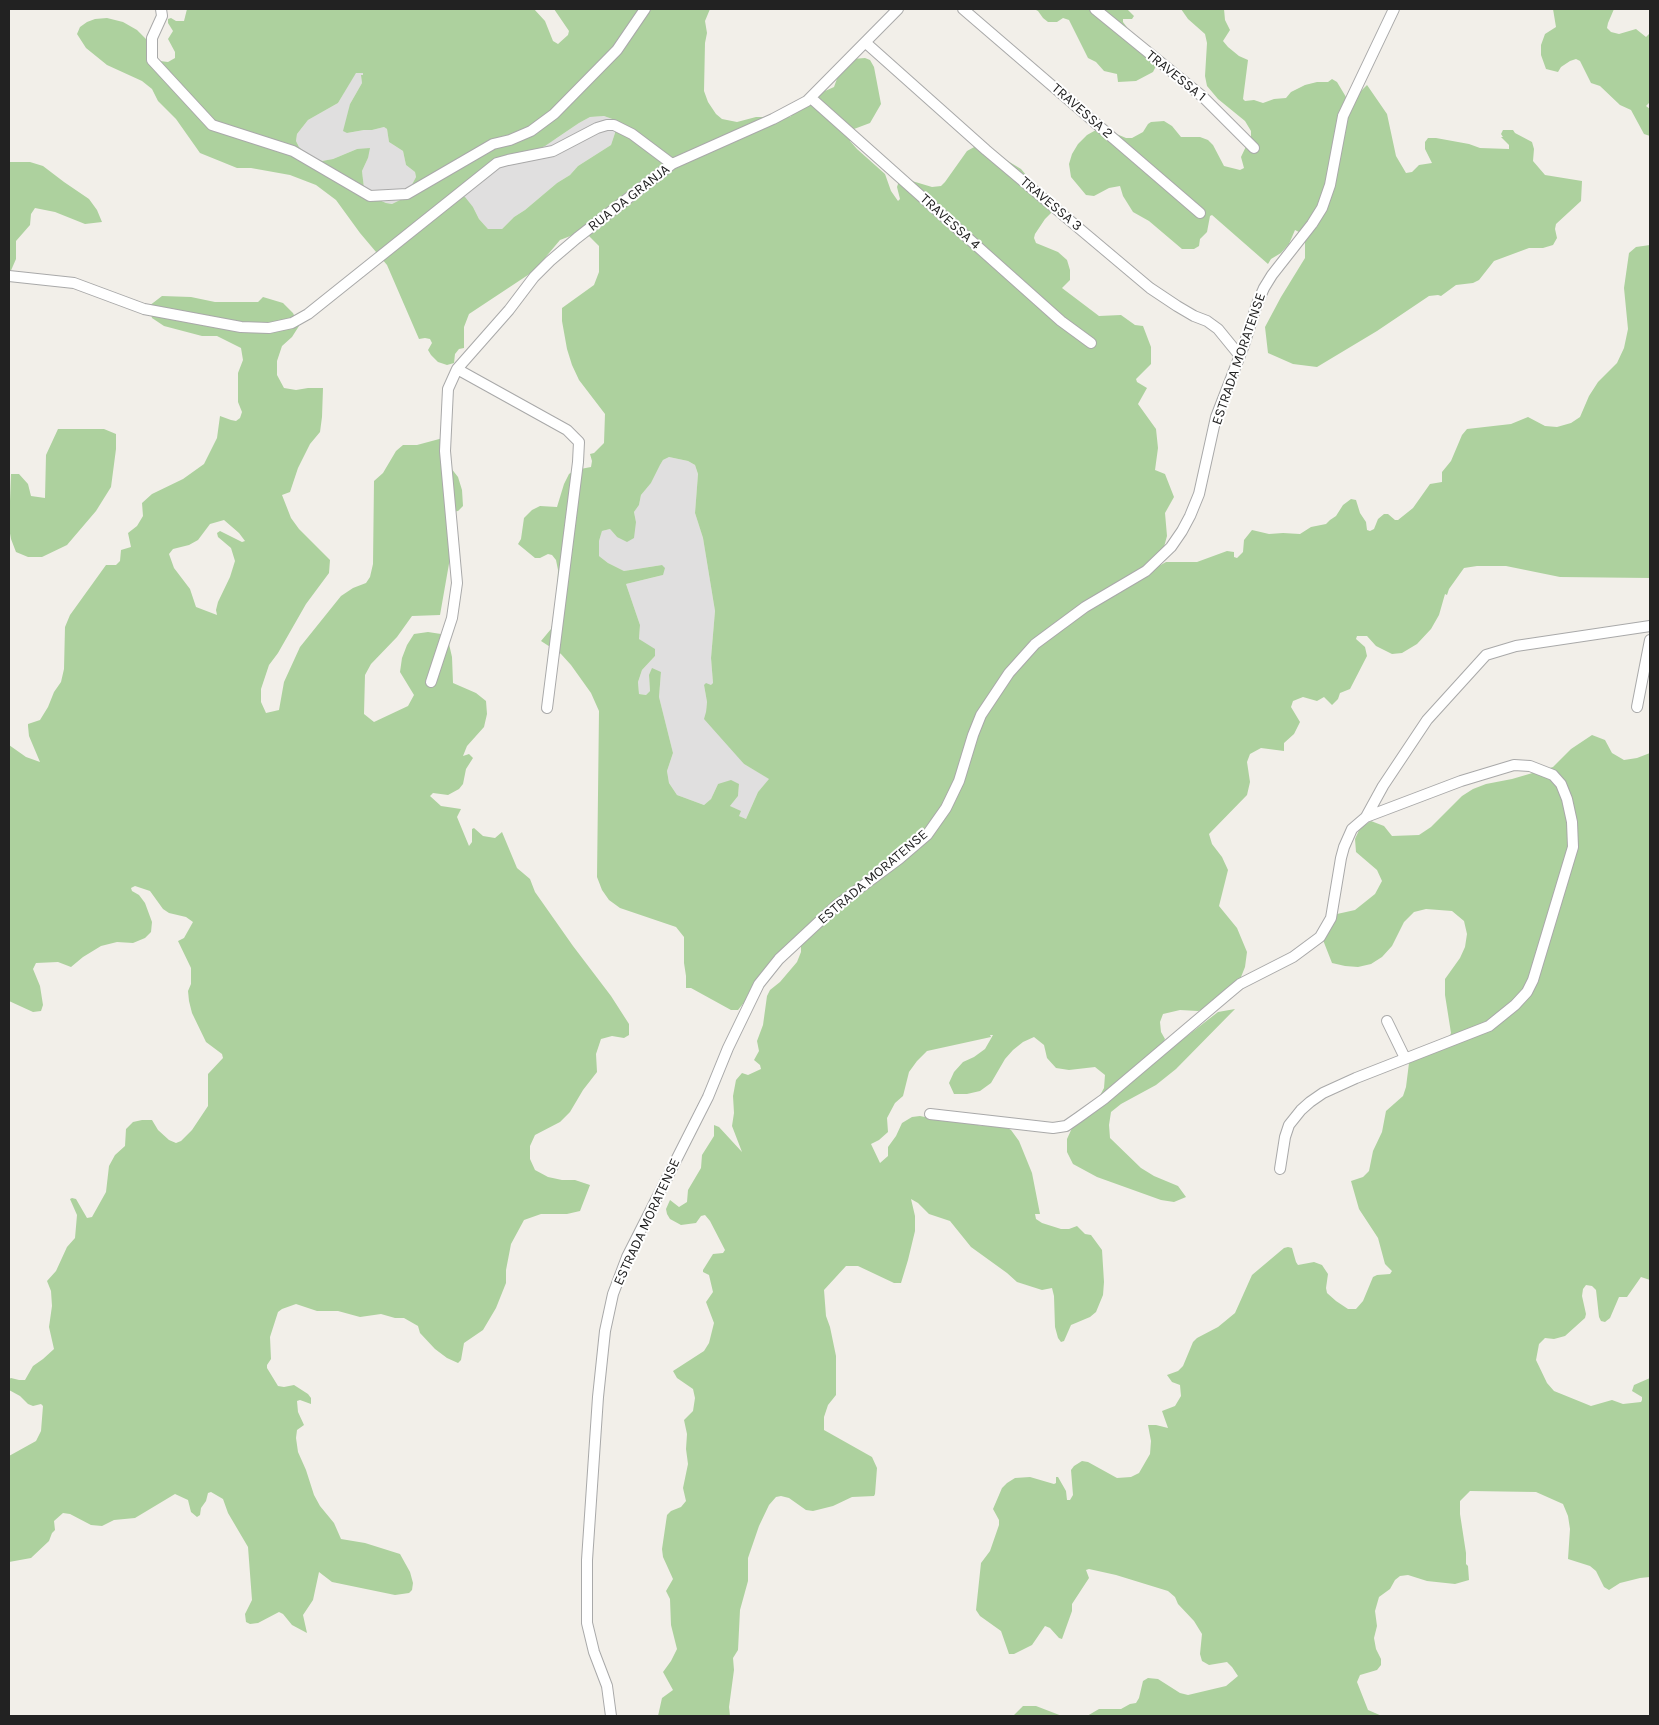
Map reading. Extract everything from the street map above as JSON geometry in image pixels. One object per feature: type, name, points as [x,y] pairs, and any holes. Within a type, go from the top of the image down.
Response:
[{"type":"street","points":[[161,9],[162,16],[152,38],[152,60],[212,124],[293,151],[370,196],[407,194],[493,144],[510,140],[531,131],[554,114],[617,50],[645,9]]},
{"type":"street","name":"RUA DA GRANJA","points":[[431,682],[452,618],[457,583],[445,451],[448,389],[457,369],[509,310],[534,277],[550,261],[672,164],[792,110],[811,98],[898,9]]},
{"type":"street","name":"TRAVESSA 2","points":[[963,9],[1200,213]]},
{"type":"street","name":"TRAVESSA 1","points":[[1095,9],[1203,97],[1254,148]]},
{"type":"street","name":"ESTRADA MORATENSE","points":[[611,1716],[606,1686],[594,1652],[587,1623],[587,1560],[598,1397],[605,1331],[613,1294],[627,1257],[708,1097],[728,1048],[760,984],[769,972],[779,959],[837,904],[899,859],[926,836],[946,808],[959,781],[981,715],[1009,673],[1035,644],[1085,607],[1146,571],[1171,547],[1190,516],[1199,494],[1216,417],[1240,356],[1257,304],[1264,288],[1322,208],[1330,185],[1343,116],[1394,9]]},
{"type":"street","name":"TRAVESSA 3","points":[[866,43],[986,150],[1150,288],[1218,329],[1240,356]]},
{"type":"street","name":"TRAVESSA 4","points":[[811,98],[1061,321],[1091,343]]},
{"type":"street","points":[[9,276],[74,283],[144,309],[241,327],[270,328],[292,323],[308,314],[497,164],[508,160],[553,152],[596,128],[614,125],[632,134],[672,164]]},
{"type":"street","points":[[457,369],[567,430],[579,442],[547,708]]},
{"type":"street","points":[[930,1114],[1053,1128],[1066,1126],[1104,1099],[1240,984],[1293,957],[1320,937],[1331,918],[1344,847],[1352,829],[1366,816],[1426,720],[1486,655],[1516,646],[1650,626]]},
{"type":"street","points":[[1637,707],[1650,640]]},
{"type":"street","points":[[1280,1170],[1289,1125],[1301,1110],[1323,1094],[1404,1058],[1489,1026],[1515,1005],[1527,992],[1533,980],[1573,847],[1572,822],[1567,798],[1560,784],[1553,775],[1530,766],[1514,765],[1460,781],[1366,816]]},
{"type":"street","points":[[1387,1021],[1404,1058]]},
{"type":"shaded area","points":[[356,72],[363,73],[361,75],[362,83],[350,104],[347,133],[384,127],[387,129],[389,142],[403,151],[406,165],[415,172],[416,177],[407,194],[392,204],[370,196],[364,188],[362,171],[368,158],[357,149],[333,159],[322,161],[309,156],[299,147],[296,141],[297,134],[308,120],[338,103]]},
{"type":"shaded area","points":[[604,116],[616,120],[615,133],[611,145],[578,166],[570,175],[514,217],[502,229],[488,229],[479,219],[473,207],[458,195],[473,180],[557,138],[590,117]]},
{"type":"shaded area","points":[[669,457],[688,461],[695,465],[698,474],[695,513],[703,538],[715,611],[711,658],[713,683],[712,685],[704,685],[707,702],[706,712],[744,764],[770,779],[758,792],[746,819],[738,816],[740,811],[730,806],[738,796],[739,784],[718,784],[711,799],[704,805],[677,795],[669,783],[667,771],[673,753],[659,697],[661,672],[649,675],[650,691],[646,695],[639,694],[638,682],[642,670],[655,656],[639,639],[640,625],[626,584],[663,575],[662,565],[624,571],[599,556],[599,541],[602,531],[610,529],[617,537],[636,522],[634,512],[639,505],[641,495],[651,483],[663,460]]},
{"type":"green space","points":[[187,9],[534,9],[545,21],[553,41],[558,44],[568,35],[569,31],[554,9],[710,9],[705,21],[707,33],[704,91],[708,102],[716,114],[722,119],[737,122],[756,117],[790,117],[816,95],[834,87],[839,73],[852,59],[865,58],[870,60],[874,67],[881,104],[870,123],[854,129],[850,141],[885,174],[891,191],[898,201],[900,199],[898,184],[912,181],[932,187],[941,186],[967,151],[976,146],[988,149],[1021,169],[1055,209],[1045,219],[1034,238],[1036,243],[1058,252],[1067,260],[1070,280],[1062,288],[1099,316],[1121,315],[1135,325],[1143,326],[1151,347],[1151,364],[1136,379],[1137,382],[1147,388],[1138,404],[1156,429],[1158,448],[1155,470],[1165,474],[1174,497],[1165,513],[1167,536],[1164,547],[1138,578],[1166,562],[1197,562],[1227,551],[1234,552],[1234,557],[1237,558],[1243,552],[1244,540],[1252,530],[1269,534],[1300,534],[1311,527],[1326,524],[1351,499],[1356,500],[1360,513],[1366,522],[1367,530],[1370,531],[1374,529],[1378,519],[1384,514],[1388,514],[1395,520],[1398,520],[1413,508],[1430,484],[1442,482],[1442,472],[1451,461],[1462,435],[1467,429],[1511,424],[1528,417],[1545,426],[1557,427],[1571,423],[1580,417],[1589,396],[1598,382],[1617,363],[1624,348],[1628,329],[1624,288],[1629,253],[1636,247],[1650,245],[1650,578],[1560,577],[1506,566],[1464,568],[1449,589],[1447,595],[1445,594],[1439,615],[1431,629],[1417,644],[1402,653],[1392,654],[1376,646],[1367,636],[1357,636],[1356,639],[1365,647],[1367,656],[1350,689],[1340,693],[1338,699],[1332,705],[1324,697],[1317,701],[1303,697],[1293,701],[1291,707],[1300,722],[1294,734],[1284,743],[1284,751],[1261,748],[1250,754],[1247,762],[1250,782],[1247,795],[1209,834],[1212,844],[1222,857],[1228,870],[1219,906],[1237,928],[1247,952],[1245,967],[1239,982],[1205,1009],[1198,1011],[1180,1010],[1163,1014],[1160,1022],[1161,1032],[1165,1039],[1163,1043],[1176,1042],[1187,1036],[1218,1012],[1235,1009],[1176,1069],[1156,1085],[1121,1104],[1111,1112],[1109,1125],[1110,1138],[1141,1168],[1154,1176],[1178,1186],[1186,1197],[1174,1202],[1161,1200],[1097,1177],[1073,1164],[1067,1152],[1067,1139],[1072,1128],[1098,1099],[1104,1088],[1105,1075],[1095,1067],[1069,1070],[1056,1068],[1047,1058],[1044,1045],[1034,1037],[1023,1042],[1013,1050],[1005,1059],[991,1083],[980,1091],[954,1094],[949,1083],[954,1072],[963,1062],[985,1049],[993,1035],[927,1051],[909,1072],[903,1096],[895,1103],[887,1118],[888,1132],[871,1144],[880,1163],[888,1156],[888,1147],[902,1123],[912,1117],[920,1116],[944,1121],[962,1121],[982,1126],[995,1121],[1011,1130],[1019,1141],[1032,1173],[1040,1214],[1035,1214],[1036,1219],[1061,1229],[1077,1226],[1085,1234],[1091,1235],[1102,1250],[1103,1295],[1096,1312],[1090,1317],[1071,1325],[1064,1341],[1061,1342],[1055,1327],[1052,1288],[1042,1290],[1017,1282],[971,1247],[950,1221],[929,1214],[911,1199],[915,1216],[915,1231],[901,1283],[894,1283],[858,1266],[846,1266],[824,1290],[826,1316],[836,1356],[836,1395],[828,1405],[824,1417],[824,1430],[872,1457],[877,1468],[875,1494],[874,1496],[852,1497],[833,1506],[813,1511],[806,1510],[789,1498],[781,1496],[776,1497],[769,1505],[759,1526],[748,1558],[748,1581],[740,1610],[738,1650],[733,1658],[734,1670],[729,1707],[730,1716],[658,1716],[662,1698],[673,1690],[663,1672],[677,1649],[671,1625],[670,1599],[666,1591],[673,1579],[663,1557],[662,1549],[667,1515],[681,1507],[686,1501],[683,1488],[688,1464],[687,1434],[684,1420],[693,1411],[695,1398],[693,1389],[677,1378],[673,1371],[704,1351],[709,1343],[714,1323],[706,1302],[713,1292],[709,1275],[703,1272],[703,1270],[713,1254],[723,1253],[725,1250],[705,1215],[701,1216],[696,1223],[681,1225],[670,1219],[666,1209],[670,1200],[679,1207],[687,1202],[688,1190],[701,1168],[702,1155],[714,1136],[714,1125],[719,1127],[742,1152],[732,1126],[734,1113],[733,1096],[736,1080],[742,1073],[748,1075],[761,1069],[760,1065],[754,1060],[759,1051],[757,1041],[763,1025],[767,996],[770,990],[780,982],[797,962],[801,952],[801,942],[782,955],[738,1010],[731,1010],[691,988],[686,988],[684,937],[676,927],[620,908],[609,900],[602,890],[597,877],[599,711],[591,693],[571,665],[561,654],[541,641],[551,629],[557,607],[558,570],[556,560],[552,555],[548,554],[535,558],[518,544],[521,539],[524,518],[532,510],[540,506],[557,507],[569,474],[575,470],[591,467],[590,454],[594,453],[604,443],[605,414],[579,380],[572,365],[562,321],[562,308],[594,285],[599,272],[599,246],[589,236],[573,235],[560,240],[534,271],[469,314],[464,327],[464,348],[459,349],[455,354],[454,363],[447,365],[438,362],[428,350],[432,343],[430,339],[419,339],[387,265],[336,200],[316,185],[290,175],[251,168],[237,168],[200,153],[176,119],[158,101],[152,89],[142,81],[107,65],[86,48],[77,34],[80,27],[95,19],[107,18],[123,22],[137,30],[146,39],[152,60],[168,62],[175,58],[175,52],[168,39],[173,31],[168,23],[168,19],[184,21]],"holes":[[[356,73],[363,73],[361,75],[362,83],[350,104],[343,131],[347,133],[384,127],[387,129],[389,142],[403,151],[406,165],[415,172],[416,177],[407,194],[392,204],[370,196],[364,188],[362,171],[370,148],[357,149],[333,159],[322,161],[309,156],[299,147],[296,141],[297,134],[308,120],[338,103]],[[604,116],[615,120],[615,133],[611,145],[578,166],[570,175],[514,217],[502,229],[488,229],[465,197],[459,195],[499,165],[545,146],[590,117]],[[669,457],[688,461],[695,465],[698,474],[695,513],[703,538],[715,611],[711,658],[713,683],[711,685],[706,683],[704,685],[707,702],[704,719],[744,764],[769,779],[758,792],[746,819],[739,816],[741,811],[730,806],[738,796],[739,784],[731,780],[718,784],[711,799],[704,805],[677,795],[669,783],[667,771],[673,753],[659,697],[661,672],[652,668],[649,675],[650,691],[646,695],[639,694],[638,682],[642,670],[655,656],[655,649],[639,639],[640,625],[626,584],[663,575],[665,568],[662,565],[624,571],[599,556],[599,541],[602,531],[610,529],[617,537],[627,542],[634,538],[636,522],[634,512],[639,505],[641,495],[651,483],[663,460]]]},
{"type":"green space","points":[[1034,9],[1127,9],[1134,16],[1132,19],[1123,19],[1123,22],[1157,64],[1153,72],[1136,81],[1118,82],[1117,74],[1104,71],[1096,62],[1088,58],[1069,20],[1063,18],[1057,22],[1048,22]]},
{"type":"green space","points":[[1181,9],[1224,9],[1225,20],[1230,30],[1223,41],[1239,56],[1248,60],[1243,99],[1245,101],[1254,100],[1263,103],[1274,99],[1286,98],[1291,92],[1305,85],[1328,82],[1332,79],[1337,82],[1349,99],[1367,85],[1387,114],[1396,156],[1406,173],[1412,172],[1419,165],[1432,163],[1425,149],[1425,142],[1428,138],[1469,144],[1480,148],[1509,149],[1509,145],[1501,137],[1503,137],[1501,134],[1503,130],[1513,130],[1532,142],[1534,149],[1533,161],[1545,175],[1582,181],[1581,201],[1556,224],[1557,238],[1553,245],[1543,248],[1529,248],[1494,261],[1479,280],[1473,283],[1456,285],[1441,296],[1429,296],[1377,331],[1317,367],[1293,364],[1268,353],[1265,327],[1305,258],[1305,235],[1295,230],[1289,244],[1281,253],[1271,259],[1268,264],[1212,215],[1210,216],[1207,232],[1200,239],[1199,246],[1194,249],[1182,249],[1149,221],[1133,212],[1123,196],[1120,186],[1109,188],[1094,196],[1086,195],[1071,177],[1069,164],[1072,154],[1087,135],[1096,130],[1107,130],[1126,138],[1132,138],[1143,132],[1151,122],[1164,121],[1172,126],[1181,137],[1200,137],[1208,140],[1213,145],[1224,166],[1240,170],[1244,168],[1241,157],[1251,136],[1251,131],[1245,121],[1218,99],[1207,86],[1205,76],[1207,43],[1205,34],[1188,19]]},
{"type":"green space","points":[[1553,9],[1614,9],[1607,28],[1611,32],[1619,34],[1636,29],[1646,37],[1650,33],[1650,102],[1646,106],[1650,109],[1650,136],[1644,134],[1631,110],[1620,105],[1600,86],[1591,83],[1580,61],[1576,59],[1570,61],[1561,67],[1558,72],[1546,69],[1541,55],[1541,45],[1545,34],[1556,27]]},
{"type":"green space","points":[[9,162],[30,162],[43,166],[89,199],[97,210],[102,222],[85,224],[55,212],[35,208],[31,214],[30,225],[16,241],[16,259],[9,275]]},
{"type":"green space","points":[[162,296],[191,297],[215,302],[258,302],[263,297],[283,303],[293,313],[299,326],[292,337],[282,346],[277,361],[277,375],[284,388],[296,390],[323,388],[320,432],[310,444],[298,468],[290,492],[282,495],[291,518],[299,529],[330,560],[329,573],[306,604],[269,665],[261,689],[261,702],[266,713],[279,710],[284,682],[300,647],[341,596],[353,588],[366,583],[370,577],[373,564],[374,481],[383,473],[396,451],[403,445],[417,445],[443,438],[447,463],[458,477],[462,490],[463,506],[458,511],[451,512],[450,558],[440,615],[412,616],[397,637],[371,664],[365,675],[364,714],[374,722],[408,706],[414,695],[400,672],[402,658],[407,645],[414,634],[428,632],[441,634],[449,644],[452,657],[453,683],[476,693],[486,701],[487,714],[484,727],[467,746],[463,756],[469,754],[473,758],[466,769],[463,784],[459,789],[448,795],[433,793],[430,796],[441,806],[461,809],[457,817],[469,846],[472,842],[472,829],[474,828],[483,836],[495,838],[502,832],[517,868],[530,879],[535,892],[611,996],[629,1024],[629,1035],[624,1038],[612,1036],[601,1039],[596,1054],[597,1072],[583,1090],[570,1112],[560,1122],[535,1135],[530,1146],[530,1159],[535,1170],[548,1177],[575,1180],[590,1185],[580,1211],[567,1214],[541,1214],[524,1220],[511,1244],[506,1270],[506,1283],[496,1308],[483,1330],[464,1343],[461,1360],[458,1363],[435,1349],[420,1333],[418,1326],[404,1318],[395,1318],[381,1314],[360,1317],[338,1311],[317,1311],[296,1304],[278,1312],[270,1337],[271,1359],[267,1368],[278,1386],[294,1385],[311,1398],[311,1404],[300,1400],[297,1401],[298,1412],[304,1425],[297,1430],[296,1438],[298,1452],[314,1495],[320,1506],[334,1523],[341,1539],[365,1543],[400,1554],[410,1572],[413,1583],[412,1590],[409,1593],[395,1595],[332,1582],[319,1572],[313,1600],[303,1615],[307,1633],[292,1625],[279,1612],[258,1623],[250,1624],[246,1622],[245,1614],[252,1600],[248,1547],[228,1513],[223,1499],[211,1492],[208,1493],[200,1515],[197,1517],[191,1512],[188,1500],[175,1494],[135,1518],[114,1520],[102,1526],[91,1525],[70,1514],[63,1513],[54,1521],[55,1530],[49,1541],[31,1558],[9,1562],[9,1456],[36,1441],[41,1431],[43,1406],[41,1404],[33,1406],[28,1404],[20,1396],[9,1390],[9,1379],[25,1380],[33,1366],[54,1349],[49,1327],[52,1306],[51,1291],[47,1281],[56,1271],[67,1247],[75,1238],[77,1215],[70,1199],[76,1199],[87,1218],[92,1217],[106,1192],[109,1166],[115,1155],[125,1146],[126,1129],[133,1122],[152,1120],[158,1130],[169,1140],[176,1143],[181,1141],[192,1130],[208,1106],[208,1074],[223,1058],[222,1054],[206,1042],[192,1013],[189,1001],[188,991],[191,984],[191,968],[178,941],[184,938],[193,922],[186,917],[169,913],[163,909],[150,891],[135,886],[131,888],[132,891],[139,895],[145,903],[152,922],[151,932],[145,938],[133,943],[117,942],[101,946],[71,967],[58,962],[36,963],[33,969],[40,986],[43,1005],[41,1011],[33,1012],[9,1001],[9,745],[26,757],[40,762],[29,736],[28,724],[40,720],[61,682],[64,669],[65,627],[70,615],[106,565],[116,565],[120,561],[121,550],[131,547],[128,533],[137,526],[143,516],[142,503],[152,494],[183,479],[204,464],[217,438],[220,416],[236,421],[240,418],[242,412],[238,402],[238,373],[243,360],[241,348],[217,336],[202,336],[164,326],[152,318],[149,306]],"holes":[[[224,520],[245,541],[242,542],[220,531],[217,533],[218,537],[231,548],[235,561],[230,577],[218,602],[217,615],[196,607],[190,589],[174,568],[169,554],[173,549],[189,545],[198,540],[210,524]]]},
{"type":"green space","points":[[58,429],[104,429],[116,434],[111,487],[96,511],[67,545],[42,557],[28,557],[16,552],[11,539],[9,528],[11,474],[19,474],[28,484],[31,496],[45,498],[46,455]]},
{"type":"green space","points":[[1592,735],[1605,740],[1612,753],[1624,760],[1650,753],[1650,1280],[1641,1277],[1627,1297],[1619,1297],[1610,1318],[1605,1322],[1601,1321],[1599,1317],[1596,1290],[1592,1286],[1586,1285],[1582,1296],[1586,1314],[1585,1318],[1565,1336],[1554,1339],[1545,1338],[1539,1344],[1536,1360],[1547,1383],[1554,1391],[1591,1406],[1612,1400],[1623,1404],[1641,1402],[1642,1397],[1632,1391],[1634,1385],[1650,1378],[1650,1577],[1620,1583],[1609,1590],[1604,1587],[1596,1571],[1590,1566],[1568,1559],[1570,1529],[1568,1516],[1563,1504],[1536,1492],[1470,1491],[1460,1501],[1469,1580],[1455,1584],[1427,1581],[1408,1575],[1400,1576],[1395,1580],[1390,1589],[1379,1597],[1375,1611],[1377,1626],[1374,1638],[1376,1649],[1381,1659],[1381,1665],[1377,1670],[1360,1675],[1357,1682],[1368,1710],[1382,1716],[1087,1716],[1099,1709],[1121,1709],[1136,1703],[1143,1681],[1148,1678],[1158,1679],[1180,1693],[1188,1695],[1226,1686],[1238,1676],[1227,1662],[1209,1665],[1202,1661],[1200,1654],[1202,1634],[1194,1621],[1168,1591],[1089,1569],[1086,1570],[1089,1578],[1072,1604],[1072,1611],[1062,1639],[1045,1626],[1032,1645],[1014,1654],[1009,1654],[1001,1631],[980,1616],[976,1610],[981,1563],[990,1551],[999,1525],[999,1520],[993,1509],[1002,1488],[1015,1478],[1030,1477],[1054,1484],[1056,1483],[1056,1477],[1058,1477],[1066,1491],[1067,1500],[1070,1500],[1073,1495],[1071,1470],[1082,1461],[1088,1462],[1117,1478],[1131,1477],[1139,1473],[1150,1454],[1151,1441],[1148,1425],[1168,1428],[1162,1411],[1175,1406],[1181,1396],[1180,1385],[1172,1382],[1167,1375],[1178,1371],[1183,1366],[1193,1342],[1197,1338],[1218,1327],[1235,1313],[1252,1275],[1284,1248],[1292,1248],[1298,1265],[1314,1262],[1322,1265],[1328,1274],[1327,1293],[1348,1309],[1356,1309],[1363,1301],[1373,1277],[1390,1274],[1392,1271],[1385,1264],[1378,1238],[1359,1209],[1351,1181],[1363,1177],[1369,1171],[1373,1151],[1382,1132],[1386,1111],[1403,1096],[1409,1063],[1413,1058],[1448,1040],[1451,1033],[1445,995],[1445,979],[1460,958],[1465,947],[1467,934],[1464,921],[1452,911],[1426,909],[1414,912],[1404,922],[1392,946],[1382,957],[1371,964],[1358,967],[1332,963],[1323,940],[1328,916],[1355,910],[1375,894],[1382,881],[1377,870],[1356,852],[1355,839],[1360,828],[1371,821],[1384,826],[1392,836],[1419,835],[1431,827],[1462,796],[1473,789],[1553,767],[1571,749]]},
{"type":"green space","points":[[1023,1706],[1036,1706],[1062,1716],[1013,1716]]}]
